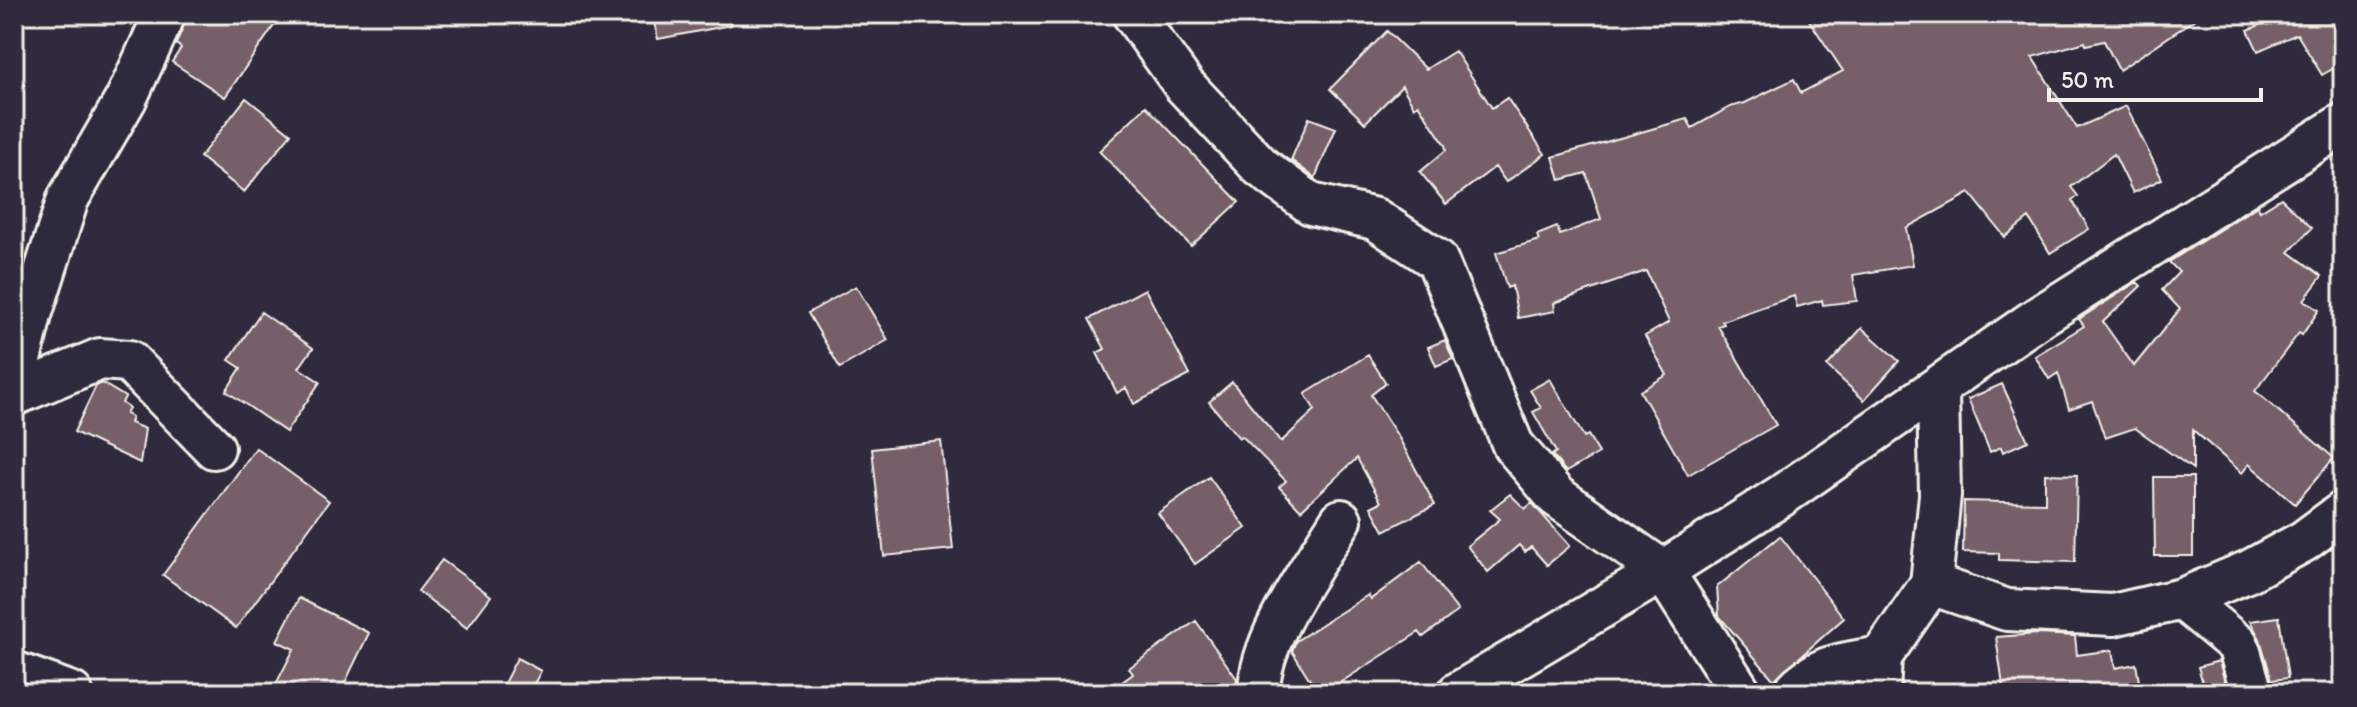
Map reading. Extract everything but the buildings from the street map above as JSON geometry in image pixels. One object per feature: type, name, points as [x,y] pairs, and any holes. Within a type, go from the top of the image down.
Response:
[{"type":"street","points":[[14,384],[31,315],[68,199],[126,99],[165,14]]},
{"type":"street","points":[[1133,14],[1184,85],[1261,167],[1311,204],[1375,219],[1437,260],[1513,445],[1556,496],[1663,571],[1741,693]]},
{"type":"street","points":[[1458,693],[1663,571],[1781,496],[2039,317],[2343,124]]},
{"type":"street","points":[[14,395],[100,359],[129,361],[214,448]]},
{"type":"street","points":[[1792,693],[1803,680],[1817,671],[1838,664],[1880,675],[1931,584],[1940,495],[1938,389]]},
{"type":"street","points":[[1931,584],[2007,610],[2113,615],[2182,599],[2249,571],[2304,541],[2343,512]]},
{"type":"street","points":[[1259,693],[1260,669],[1273,635],[1341,520]]},
{"type":"street","points":[[2182,599],[2238,645],[2252,693]]},
{"type":"street","points":[[15,676],[72,693]]}]
